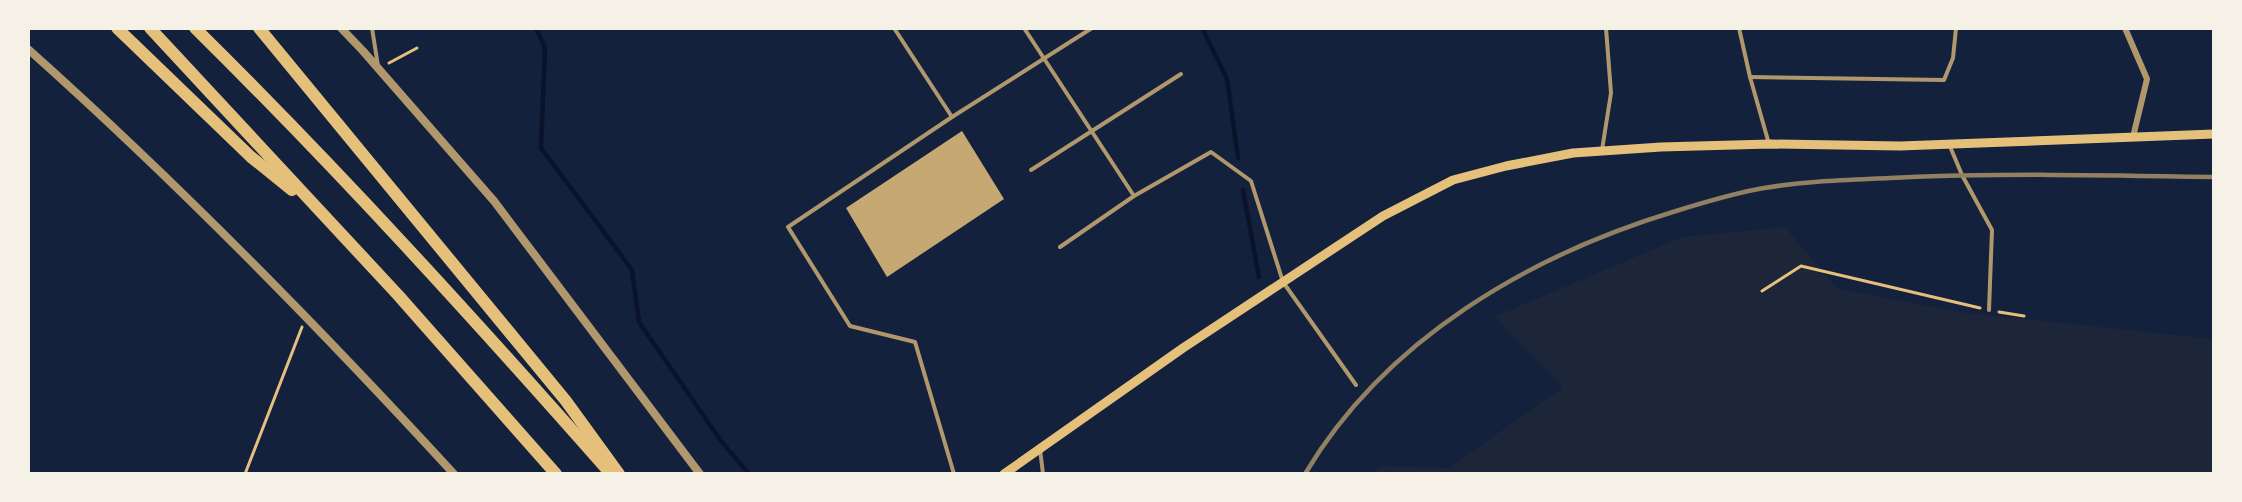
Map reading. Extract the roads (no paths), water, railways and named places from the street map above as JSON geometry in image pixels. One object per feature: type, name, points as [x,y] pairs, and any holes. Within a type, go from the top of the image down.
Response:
[{"type":"highway","points":[[117,28],[250,157],[325,217]]},
{"type":"highway","points":[[150,28],[398,295],[556,474]]},
{"type":"highway","points":[[195,28],[299,131],[470,315],[610,474]]},
{"type":"highway","points":[[259,28],[566,401],[619,474]]},
{"type":"main road","points":[[1004,474],[1183,348],[1383,216],[1453,180],[1573,153],[1661,147],[1770,144],[1900,146],[2214,134]]},
{"type":"street","points":[[341,28],[494,201],[700,474]]},
{"type":"street","points":[[2125,28],[2147,80],[2133,137]]},
{"type":"street","points":[[28,48],[210,217],[307,316],[454,474]]},
{"type":"lane","points":[[372,28],[379,69]]},
{"type":"lane","points":[[894,28],[952,117]]},
{"type":"lane","points":[[1024,28],[1134,196]]},
{"type":"lane","points":[[954,474],[915,342],[850,326],[788,227],[952,117],[1092,28]]},
{"type":"lane","points":[[1602,151],[1611,93],[1606,28]]},
{"type":"lane","points":[[1739,28],[1750,77],[1770,144]]},
{"type":"lane","points":[[1750,77],[1944,80],[1953,58],[1956,28]]},
{"type":"lane","points":[[1031,170],[1181,74]]},
{"type":"lane","points":[[1949,144],[1992,230],[1989,310]]},
{"type":"lane","points":[[1060,247],[1134,196],[1211,152],[1251,181],[1283,282],[1356,385]]},
{"type":"lane","points":[[1040,448],[1042,474]]},
{"type":"waterway","points":[[536,28],[545,48],[541,148],[632,270],[639,322],[721,441],[749,474]]},
{"type":"waterway","points":[[1202,28],[1227,79],[1238,158]]},
{"type":"waterway","points":[[1243,190],[1259,277]]},
{"type":"railway","points":[[1305,474],[1338,426],[1376,382],[1419,343],[1466,308],[1516,278],[1568,252],[1621,229],[1676,211],[1753,190],[1827,181],[2012,175],[2214,177]]}]
